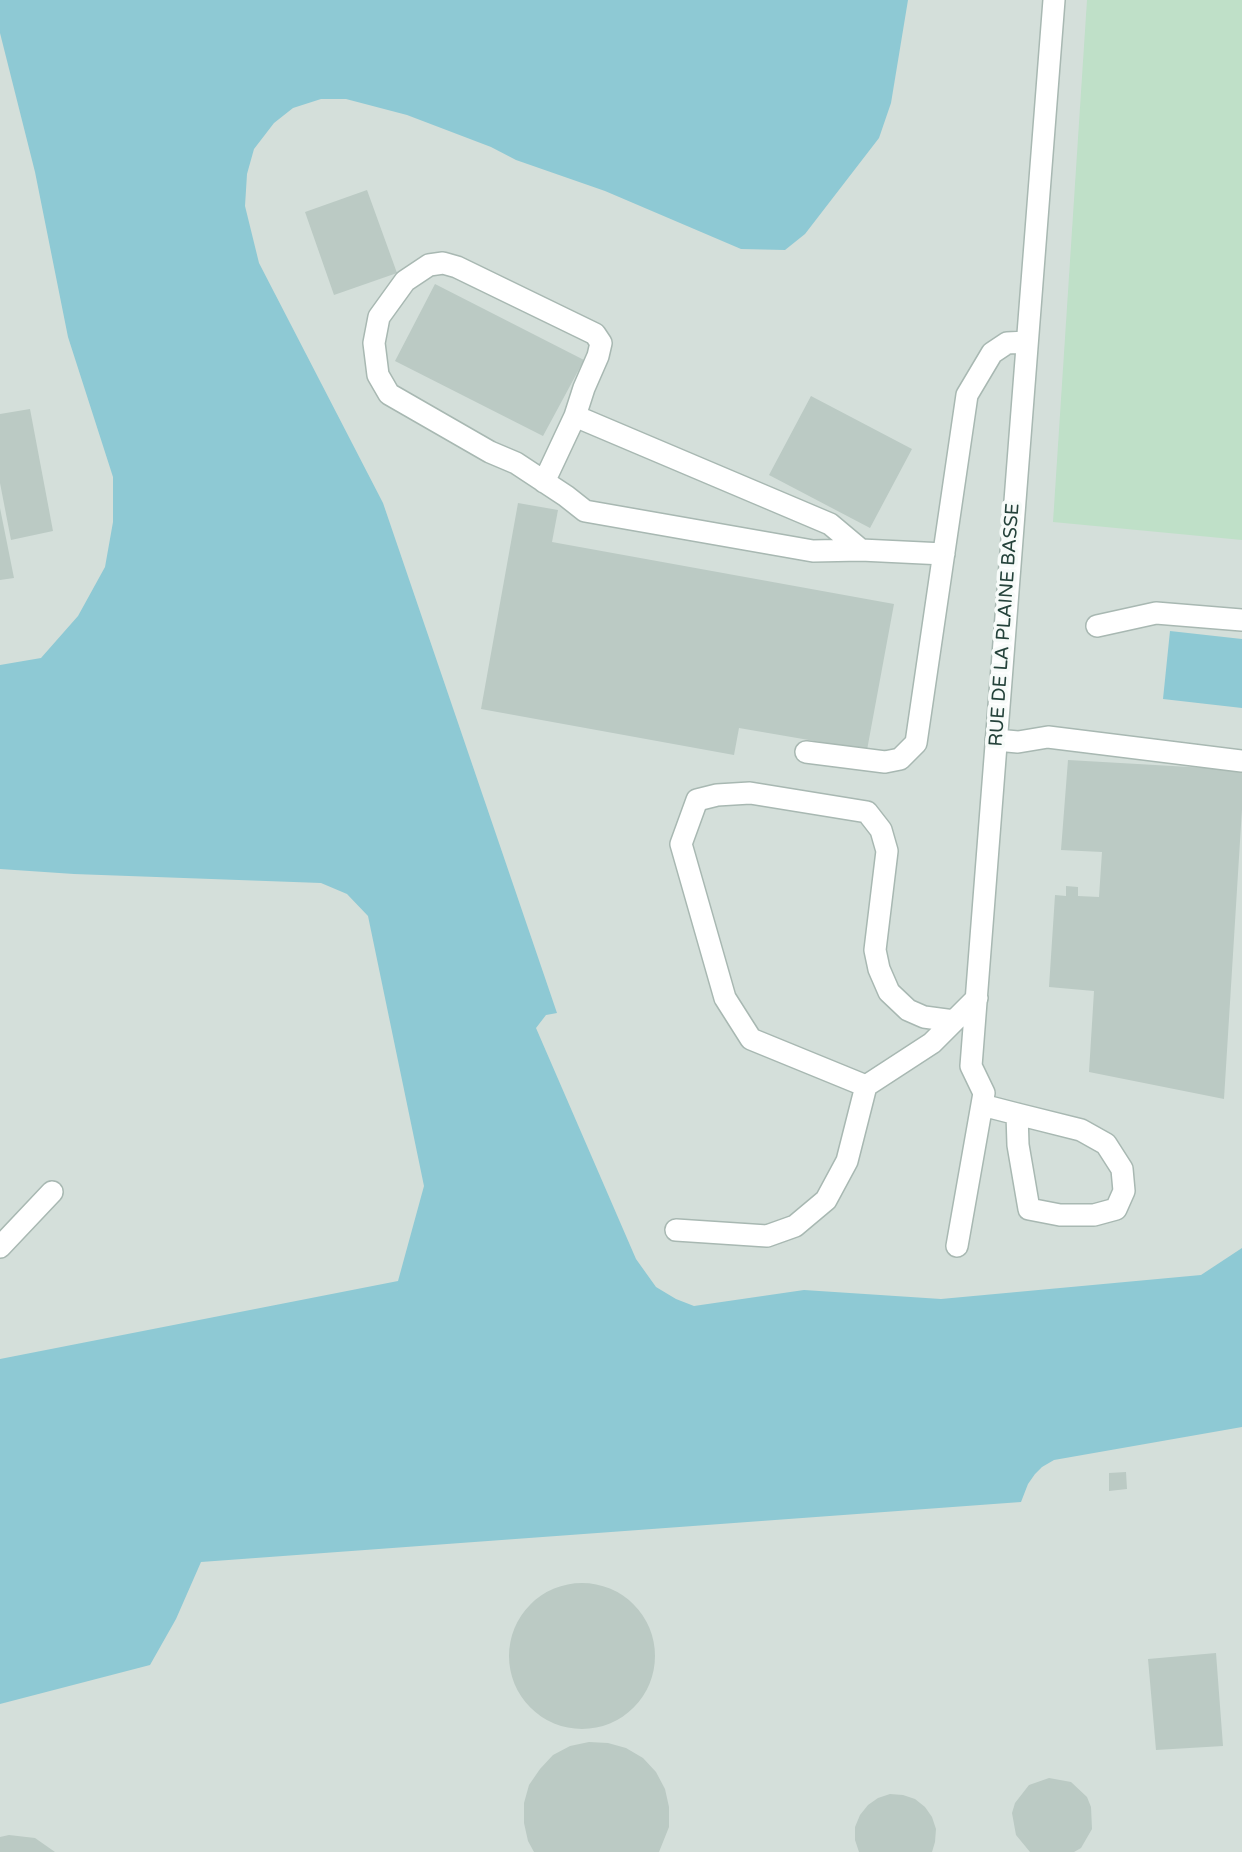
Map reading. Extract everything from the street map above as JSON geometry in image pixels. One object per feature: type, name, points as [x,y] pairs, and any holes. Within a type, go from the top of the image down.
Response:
[{"type":"street","name":"RUE DE LA PLAINE BASSE","points":[[957,1246],[984,1093],[971,1066],[1054,0]]},
{"type":"street","points":[[544,482],[575,416],[601,343],[595,334],[457,267],[443,263],[429,265],[405,281],[379,317],[374,343],[378,375],[389,394],[491,452],[516,463],[585,511],[813,551],[944,554]]},
{"type":"street","points":[[806,752],[885,762],[900,759],[916,743],[967,395],[992,353],[1007,343],[1027,342]]},
{"type":"street","points":[[575,416],[830,524],[861,550]]},
{"type":"street","points":[[1097,626],[1156,613],[1242,620]]},
{"type":"street","points":[[996,740],[1018,742],[1048,737],[1242,761]]},
{"type":"street","points":[[866,1086],[751,1039],[725,998],[681,844],[697,800],[717,795],[750,793],[867,812],[881,830],[887,851],[875,950],[884,981],[889,992],[908,1010],[924,1017],[954,1021]]},
{"type":"street","points":[[677,1230],[767,1236],[795,1226],[825,1200],[847,1161],[866,1086],[932,1043],[976,998]]},
{"type":"street","points":[[982,1105],[1080,1130],[1107,1144],[1122,1169],[1124,1191],[1116,1209],[1094,1216],[1060,1215],[1029,1209],[1018,1145],[1017,1114]]},
{"type":"street","points":[[0,1247],[52,1192]]},
{"type":"shaded area","points":[[0,0],[1242,0],[1242,1852],[0,1852]]},
{"type":"green space","points":[[1087,0],[1242,0],[1242,540],[1053,522]]},
{"type":"water","points":[[0,0],[908,0],[891,103],[879,138],[805,234],[785,250],[741,249],[605,191],[516,160],[491,147],[407,115],[346,99],[321,99],[293,108],[274,123],[254,149],[247,174],[245,206],[259,263],[383,503],[557,1013],[546,1015],[536,1028],[636,1259],[656,1287],[694,1306],[804,1290],[941,1299],[1201,1275],[1242,1248],[1242,1427],[1054,1460],[1035,1474],[1021,1502],[201,1562],[176,1619],[150,1665],[0,1704],[0,1359],[398,1281],[424,1186],[368,916],[347,894],[321,883],[0,869],[0,665],[41,658],[78,616],[105,567],[113,522],[113,477],[68,337],[35,172],[0,33]]},
{"type":"water","points":[[1170,631],[1242,639],[1242,708],[1163,699]]},
{"type":"building","points":[[367,190],[397,273],[334,295],[305,212]]},
{"type":"building","points":[[435,284],[584,360],[543,436],[395,361]]},
{"type":"building","points":[[811,396],[912,449],[870,528],[769,475]]},
{"type":"building","points":[[30,409],[53,531],[11,540],[0,483],[0,414]]},
{"type":"building","points":[[518,503],[558,510],[552,542],[894,604],[867,750],[739,728],[734,755],[481,709]]},
{"type":"building","points":[[0,508],[14,578],[0,580]]},
{"type":"building","points":[[1068,760],[1242,770],[1242,809],[1224,1099],[1089,1072],[1094,991],[1049,987],[1055,895],[1066,896],[1066,886],[1078,887],[1078,896],[1099,897],[1102,852],[1061,850]]},
{"type":"building","points":[[1126,1472],[1127,1489],[1109,1491],[1109,1473]]},
{"type":"building","points":[[582,1583],[610,1589],[633,1605],[649,1628],[655,1656],[649,1684],[633,1707],[610,1723],[582,1729],[554,1723],[531,1707],[515,1684],[509,1656],[515,1628],[531,1605],[554,1589]]},
{"type":"building","points":[[1216,1653],[1223,1746],[1156,1750],[1148,1659]]},
{"type":"building","points":[[589,1742],[626,1748],[643,1758],[656,1772],[665,1789],[669,1807],[669,1827],[659,1852],[534,1852],[524,1823],[524,1803],[529,1785],[553,1755],[570,1746]]},
{"type":"building","points":[[1049,1778],[1071,1782],[1087,1797],[1091,1807],[1092,1829],[1081,1848],[1074,1852],[1030,1852],[1016,1835],[1012,1813],[1015,1803],[1029,1785]]},
{"type":"building","points":[[890,1794],[915,1799],[925,1807],[936,1829],[932,1852],[859,1852],[855,1827],[860,1815],[878,1798]]},
{"type":"building","points":[[9,1835],[35,1838],[55,1852],[0,1852],[0,1837]]}]
